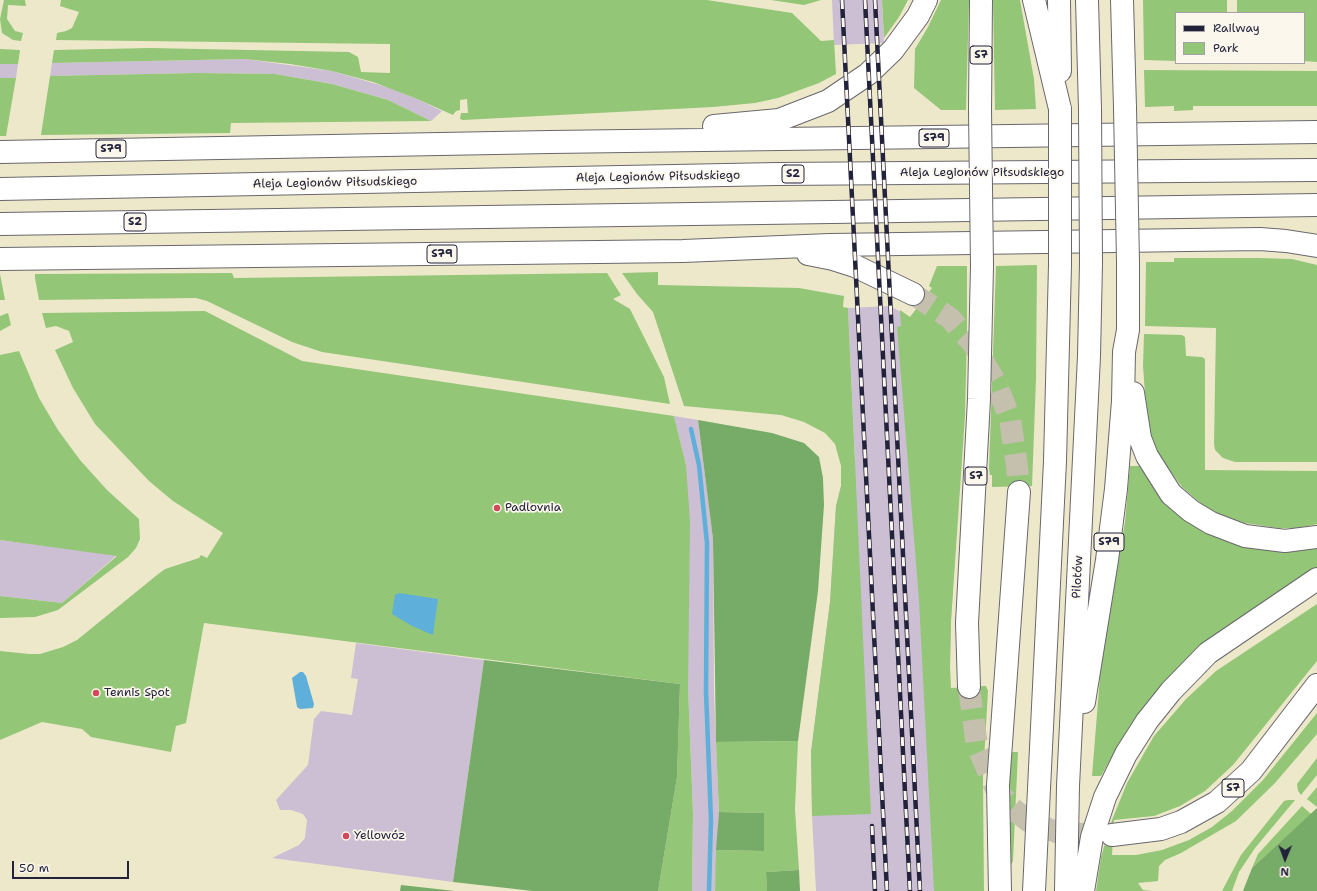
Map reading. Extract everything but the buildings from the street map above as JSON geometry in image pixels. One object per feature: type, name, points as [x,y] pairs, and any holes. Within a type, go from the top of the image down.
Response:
[{"type":"highway","points":[[550,142],[678,128],[752,124],[778,120],[802,112],[828,101],[868,74],[905,35],[918,16],[926,0]]},
{"type":"highway","name":"S7","points":[[969,687],[968,623],[979,407],[982,266],[980,110],[982,0]]},
{"type":"highway","points":[[1034,0],[1060,109]]},
{"type":"highway","points":[[1034,891],[1055,461],[1060,264],[1059,0]]},
{"type":"highway","name":"Pilotów","points":[[1066,891],[1070,751],[1089,364],[1091,263],[1090,109],[1087,0]]},
{"type":"highway","name":"S79","points":[[1070,751],[1084,701],[1112,527],[1120,446],[1124,352],[1128,330],[1128,262],[1122,0]]},
{"type":"highway","name":"S79","points":[[0,152],[550,142],[1317,132]]},
{"type":"highway","name":"Aleja Legionów Piłsudskiego","points":[[0,189],[777,174],[1317,170]]},
{"type":"highway","name":"S2","points":[[0,224],[1317,205]]},
{"type":"highway","points":[[757,247],[1260,239],[1317,246]]},
{"type":"highway","name":"S79","points":[[0,259],[683,251],[757,247],[833,259],[873,274],[913,294]]},
{"type":"highway","points":[[1128,330],[1133,352],[1133,396],[1140,438],[1147,456],[1172,494],[1191,511],[1211,523],[1245,536],[1285,541],[1317,537]]},
{"type":"highway","points":[[1000,891],[998,785],[1019,492]]},
{"type":"highway","points":[[1083,891],[1092,837],[1105,797],[1126,754],[1147,721],[1171,691],[1208,653],[1317,579]]},
{"type":"highway","name":"S7","points":[[1112,835],[1162,829],[1181,822],[1217,802],[1251,771],[1317,685]]},
{"type":"shaded area","points":[[832,0],[882,0],[884,43],[834,45]]},
{"type":"shaded area","points":[[245,59],[332,71],[390,88],[442,111],[431,121],[388,100],[332,84],[275,74],[197,73],[50,76],[52,63]]},
{"type":"shaded area","points":[[0,64],[18,64],[16,78],[0,78]]},
{"type":"shaded area","points":[[890,306],[910,317],[960,475],[951,621],[950,667],[954,891],[816,891],[812,816],[811,752],[830,602],[836,506],[841,486],[841,466],[855,460],[848,308]]},
{"type":"shaded area","points":[[674,416],[698,420],[713,539],[714,691],[719,812],[715,891],[692,891],[693,814],[688,686],[686,465]]},
{"type":"shaded area","points":[[0,540],[117,555],[62,603],[0,596]]},
{"type":"shaded area","points":[[356,643],[484,660],[453,882],[272,858],[299,845],[305,838],[307,820],[303,814],[291,810],[280,810],[276,800],[308,765],[314,719],[321,711],[352,715],[358,679],[351,678]]},
{"type":"green space","points":[[4,0],[25,0],[26,6],[8,5],[7,19],[15,31],[23,33],[21,41],[13,40],[2,33],[0,19]]},
{"type":"green space","points":[[61,0],[707,0],[792,13],[821,41],[834,40],[836,74],[819,83],[778,98],[755,103],[713,107],[463,120],[460,119],[461,113],[468,113],[467,99],[460,100],[460,110],[456,111],[453,115],[415,98],[373,82],[332,71],[290,64],[245,59],[52,63],[54,50],[150,48],[349,52],[358,57],[361,72],[390,73],[390,44],[56,40],[57,33],[72,28],[79,12],[60,6]]},
{"type":"green space","points":[[771,0],[821,0],[804,5]]},
{"type":"green space","points":[[882,0],[908,0],[899,17],[884,38]]},
{"type":"green space","points":[[941,0],[969,0],[966,110],[941,110],[914,88],[915,49]]},
{"type":"green space","points":[[993,0],[1020,0],[1034,79],[1036,109],[995,110]]},
{"type":"green space","points":[[1143,0],[1227,0],[1227,12],[1175,12],[1175,61],[1144,60]]},
{"type":"green space","points":[[1237,0],[1317,0],[1317,62],[1305,61],[1305,12],[1237,12]]},
{"type":"green space","points":[[0,49],[20,50],[18,64],[0,64]]},
{"type":"green space","points":[[1144,70],[1317,71],[1317,106],[1193,106],[1193,110],[1174,111],[1174,106],[1145,107]]},
{"type":"green space","points":[[197,73],[275,74],[332,84],[388,100],[431,121],[231,123],[230,133],[41,135],[50,76]]},
{"type":"green space","points":[[0,78],[16,78],[6,136],[0,136]]},
{"type":"green space","points":[[1174,258],[1292,259],[1317,265],[1317,462],[1235,462],[1223,458],[1215,450],[1216,328],[1145,326],[1146,262],[1174,262]]},
{"type":"green space","points":[[1037,265],[1036,379],[1032,486],[992,487],[992,475],[990,475],[989,469],[996,266]]},
{"type":"green space","points":[[937,266],[967,266],[965,416],[951,621],[950,667],[951,688],[986,686],[988,691],[983,777],[984,891],[934,891],[919,600],[897,327],[901,326],[900,310],[910,317],[932,288],[929,286]]},
{"type":"green space","points":[[658,272],[658,285],[799,288],[844,296],[843,307],[848,308],[871,814],[812,816],[811,752],[830,602],[836,506],[841,486],[841,466],[835,444],[825,433],[804,422],[781,415],[684,406],[653,312],[637,294],[622,273]]},
{"type":"green space","points":[[232,273],[234,278],[607,273],[621,295],[613,299],[630,309],[664,377],[670,404],[322,352],[292,342],[207,301],[196,298],[39,300],[35,278],[35,274]]},
{"type":"green space","points":[[0,274],[5,300],[0,300]]},
{"type":"green space","points":[[205,311],[302,361],[674,416],[686,465],[690,522],[688,686],[693,814],[692,891],[658,891],[677,777],[680,684],[204,623],[186,723],[176,726],[171,752],[91,737],[82,729],[42,722],[0,740],[0,651],[40,654],[63,647],[77,640],[165,569],[199,558],[201,555],[207,558],[223,533],[173,501],[149,481],[95,424],[73,388],[55,350],[73,342],[69,331],[56,326],[46,328],[42,313]]},
{"type":"green space","points":[[8,313],[11,325],[0,331],[0,316]]},
{"type":"green space","points":[[1144,334],[1182,335],[1185,337],[1186,356],[1202,357],[1205,359],[1205,470],[1317,471],[1317,524],[1299,528],[1278,528],[1245,523],[1224,517],[1203,505],[1182,487],[1160,457],[1152,440],[1147,421],[1143,366]]},
{"type":"green space","points":[[19,351],[39,398],[58,430],[80,460],[107,490],[139,519],[140,539],[136,548],[128,557],[58,610],[35,617],[0,618],[0,596],[62,603],[117,556],[0,540],[0,355]]},
{"type":"green space","points":[[698,420],[772,433],[804,443],[819,457],[823,478],[824,505],[818,591],[798,741],[716,742],[713,539]]},
{"type":"green space","points":[[1130,466],[1141,466],[1169,503],[1317,546],[1317,573],[1156,692],[1122,739],[1101,776],[1092,776],[1101,664],[1125,522]]},
{"type":"green space","points":[[1317,604],[1317,661],[1233,765],[1205,791],[1180,806],[1154,816],[1114,820],[1112,855],[1136,855],[1162,850],[1189,840],[1212,827],[1232,811],[1263,780],[1317,713],[1317,734],[1275,783],[1236,821],[1181,853],[1165,860],[1159,866],[1158,881],[1138,883],[1143,890],[1152,891],[1096,891],[1101,857],[1112,820],[1127,783],[1154,736],[1186,699],[1216,671]]},
{"type":"green space","points":[[484,660],[680,684],[677,777],[658,891],[533,891],[453,882]]},
{"type":"green space","points":[[798,741],[795,809],[799,870],[766,872],[767,891],[715,891],[716,850],[764,851],[763,813],[719,812],[716,742]]},
{"type":"green space","points":[[1012,752],[1018,752],[1013,861],[1011,865],[1009,790]]},
{"type":"green space","points":[[1317,758],[1317,775],[1301,795],[1298,791],[1297,784]]},
{"type":"green space","points":[[1317,787],[1317,807],[1307,799]]},
{"type":"green space","points":[[1295,800],[1255,848],[1239,872],[1232,891],[1222,891],[1241,855],[1284,801]]},
{"type":"green space","points":[[1302,806],[1311,814],[1252,868],[1258,854]]},
{"type":"green space","points":[[1317,808],[1317,891],[1243,891],[1252,868]]},
{"type":"green space","points":[[719,812],[764,813],[764,851],[716,850]]},
{"type":"green space","points":[[799,870],[800,891],[767,891],[766,872]]},
{"type":"green space","points":[[401,885],[455,891],[400,891]]},
{"type":"water","points":[[399,593],[438,599],[433,635],[412,626],[392,614],[395,595]]},
{"type":"water","points":[[300,672],[303,672],[306,676],[314,704],[313,708],[300,709],[297,707],[292,678]]},
{"type":"waterway","points":[[691,429],[699,465],[707,543],[706,692],[711,820],[709,891]]},
{"type":"tunnel","points":[[913,294],[950,318],[972,342],[996,383],[1010,419],[1019,492]]},
{"type":"tunnel","points":[[969,687],[977,746],[995,787],[1011,807],[1028,821],[1059,833],[1112,835]]},
{"type":"railway","points":[[842,0],[887,891]]},
{"type":"railway","points":[[865,0],[910,891]]},
{"type":"railway","points":[[875,0],[920,891]]},
{"type":"railway","points":[[872,826],[875,891]]},
{"type":"place","name":"Padlovnia","points":[[497,508]]},
{"type":"place","name":"Tennis Spot","points":[[96,693]]},
{"type":"place","name":"Yellowóz","points":[[346,836]]}]
